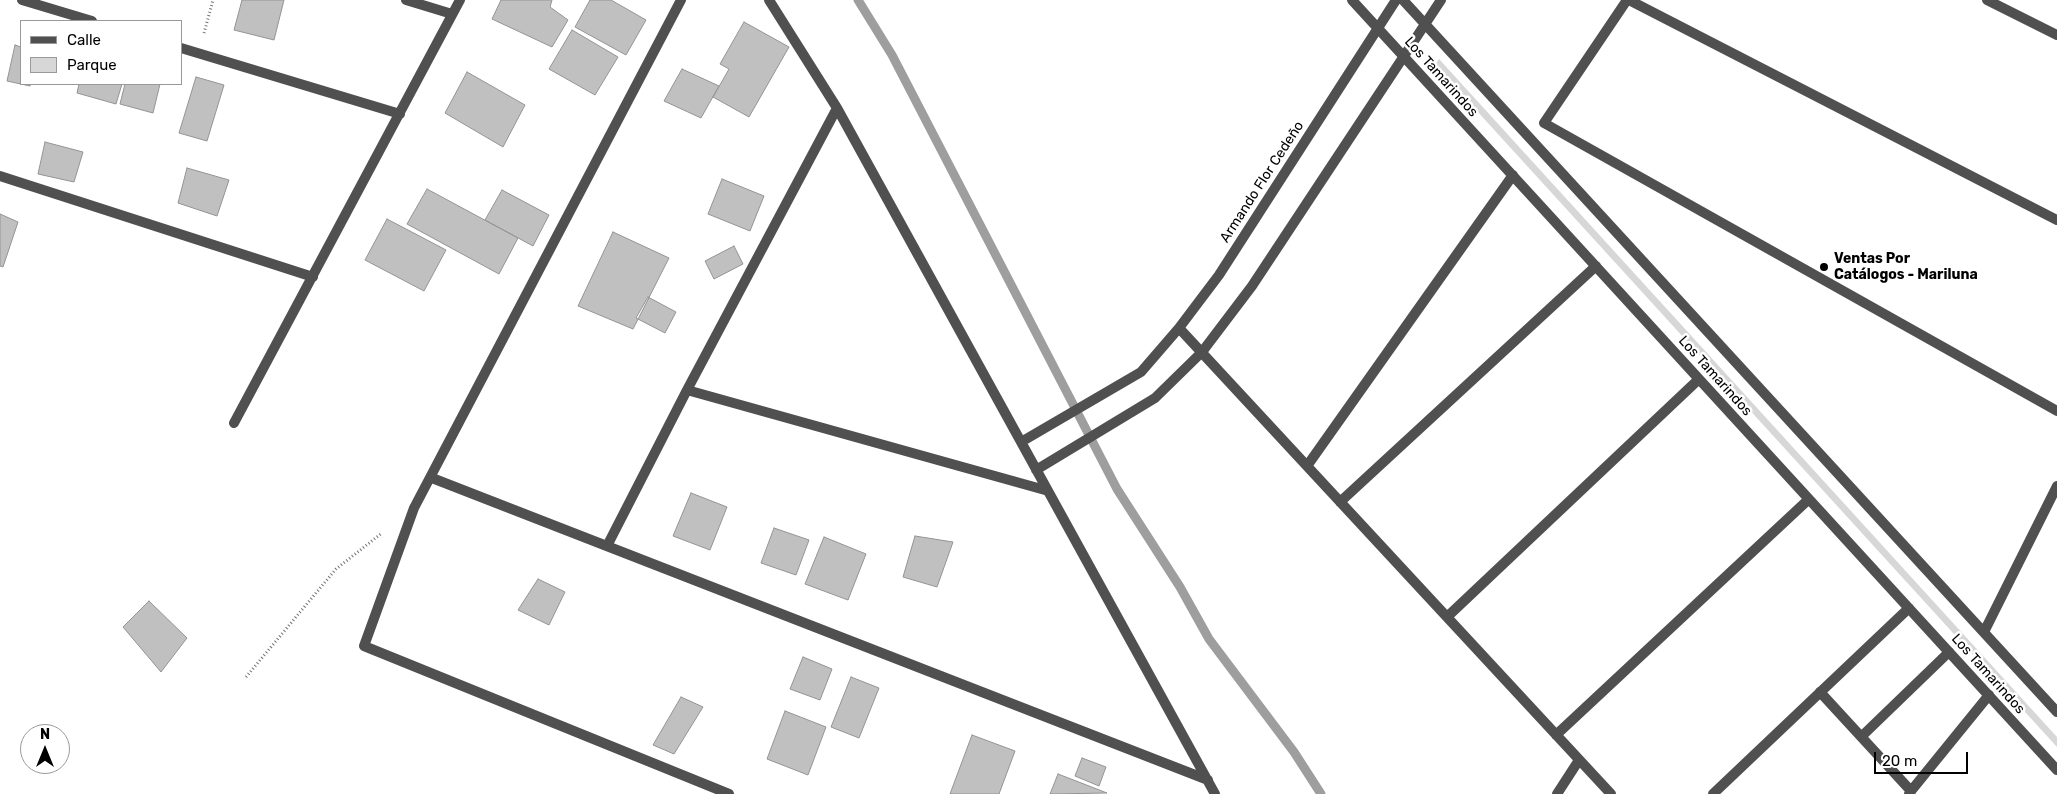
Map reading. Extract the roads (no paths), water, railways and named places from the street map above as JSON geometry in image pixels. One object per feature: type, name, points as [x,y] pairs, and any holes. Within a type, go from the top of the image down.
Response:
[{"type":"street","points":[[22,0],[89,20]]},
{"type":"street","points":[[406,0],[452,14]]},
{"type":"street","points":[[234,424],[460,0]]},
{"type":"street","points":[[681,0],[432,478],[414,508],[364,646],[729,794]]},
{"type":"street","points":[[769,0],[836,108],[1215,794]]},
{"type":"street","name":"Los Tamarindos","points":[[1352,0],[2057,770]]},
{"type":"street","name":"Armando Flor Cedeño","points":[[1021,442],[1141,372],[1179,328],[1219,275],[1396,0]]},
{"type":"street","name":"Los Tamarindos","points":[[1403,0],[2057,712]]},
{"type":"street","points":[[1036,470],[1155,398],[1202,352],[1252,286],[1441,0]]},
{"type":"street","points":[[2057,220],[1628,0],[1544,123],[2057,410]]},
{"type":"street","points":[[1988,0],[2057,35]]},
{"type":"street","points":[[182,48],[400,114]]},
{"type":"street","points":[[607,546],[836,108]]},
{"type":"street","points":[[1307,466],[1513,175]]},
{"type":"street","points":[[0,176],[314,277]]},
{"type":"street","points":[[1340,502],[1596,266]]},
{"type":"street","points":[[1179,328],[1611,794]]},
{"type":"street","points":[[1447,617],[1699,379]]},
{"type":"street","points":[[687,390],[1046,490]]},
{"type":"street","points":[[432,478],[1208,780]]},
{"type":"street","points":[[1984,632],[2057,486]]},
{"type":"street","points":[[1556,735],[1809,499]]},
{"type":"street","points":[[1712,794],[1909,608]]},
{"type":"street","points":[[1862,736],[1949,652]]},
{"type":"street","points":[[1820,692],[1862,736],[1910,793],[1989,696]]},
{"type":"street","points":[[1557,794],[1580,760]]},
{"type":"waterway","points":[[858,0],[892,55],[1117,489],[1180,587],[1209,639],[1294,752],[1321,794]]},
{"type":"place","name":"Ventas Por Catálogos - Mariluna","points":[[1824,267]]}]
